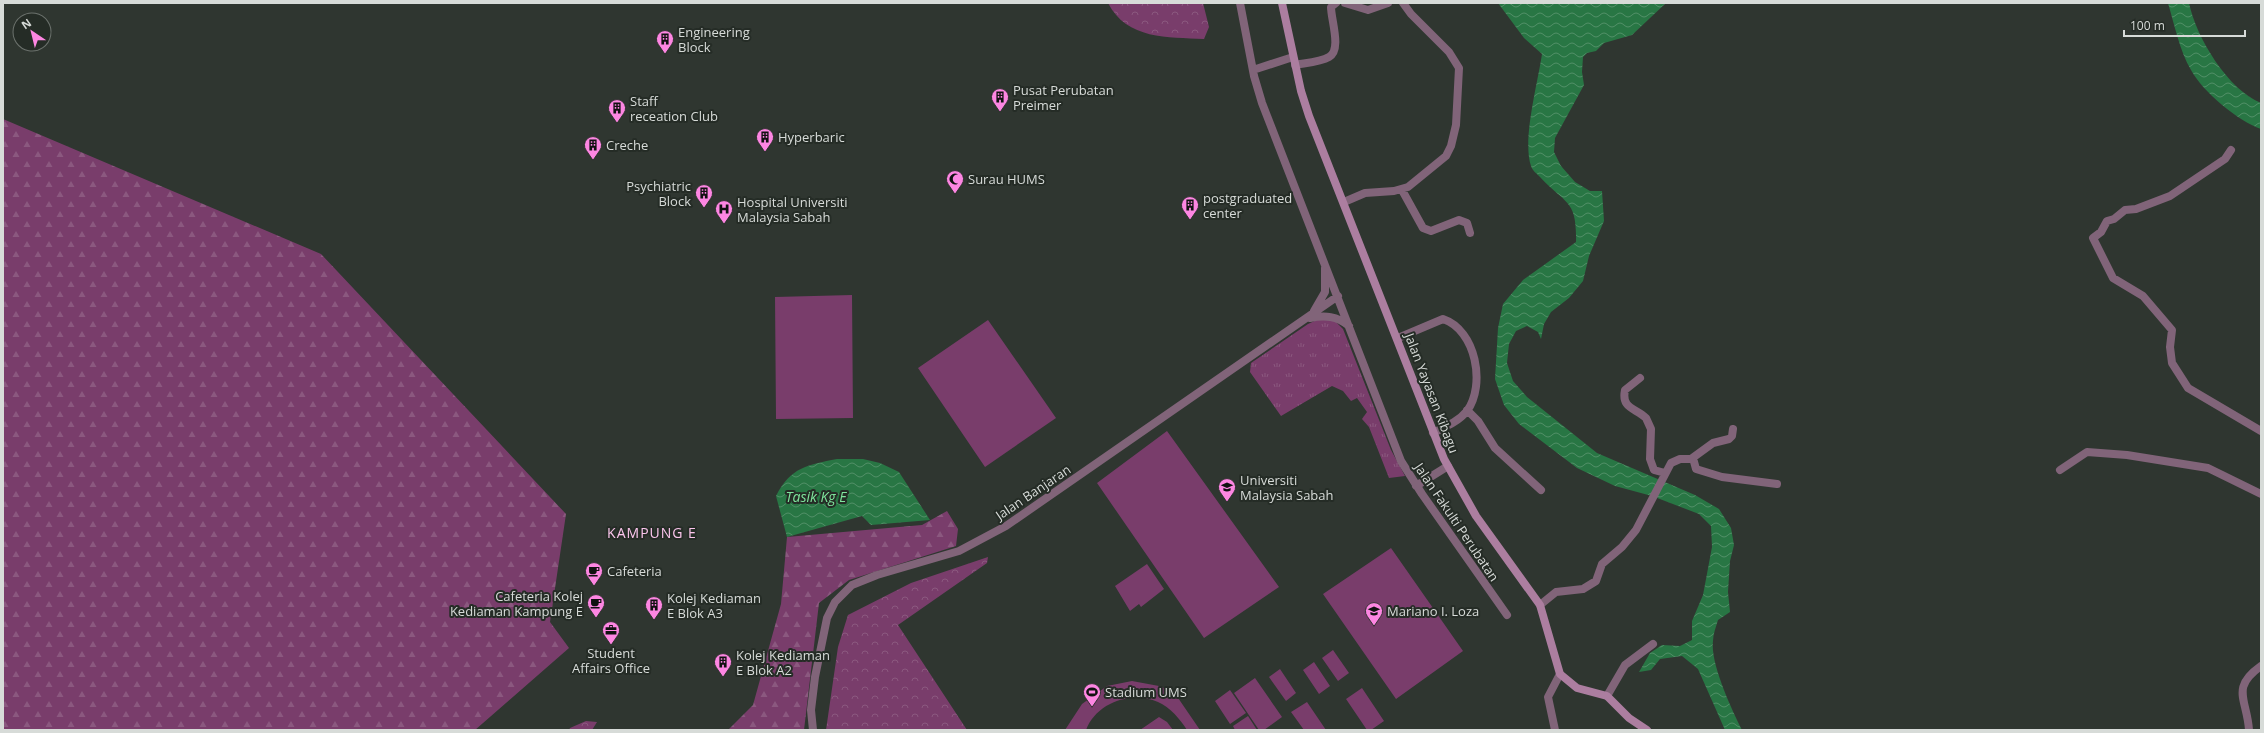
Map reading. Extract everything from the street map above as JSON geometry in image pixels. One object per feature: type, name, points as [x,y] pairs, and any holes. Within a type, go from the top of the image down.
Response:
[{"type":"street","name":"Jalan Fakulti Perubatan","points":[[1240,3],[1253,70],[1269,122],[1401,461],[1416,486],[1507,615]]},
{"type":"street","name":"Jalan Yayasan Kibagu","points":[[1282,3],[1293,57],[1310,116],[1398,338],[1433,433],[1448,466],[1476,516],[1540,605],[1560,674]]},
{"type":"street","points":[[1345,3],[1368,10],[1387,3]]},
{"type":"street","points":[[1344,202],[1365,193],[1402,190],[1446,156],[1451,146],[1456,125],[1459,68],[1449,52],[1411,14],[1403,3]]},
{"type":"street","points":[[1295,65],[1329,57],[1335,51],[1336,44],[1331,19],[1332,4]]},
{"type":"street","points":[[1253,70],[1293,57]]},
{"type":"street","points":[[2230,150],[2225,159],[2170,196],[2136,209],[2125,210],[2114,219],[2107,221],[2101,232],[2093,238],[2112,278],[2144,296],[2172,330],[2170,347],[2172,363],[2188,388],[2261,431]]},
{"type":"street","points":[[1402,190],[1423,228],[1431,231],[1459,220],[1466,223],[1470,233]]},
{"type":"street","points":[[1306,319],[1313,312],[1325,292],[1325,263]]},
{"type":"street","name":"Jalan Banjaran","points":[[813,730],[811,710],[815,676],[827,618],[835,602],[852,585],[877,575],[959,551],[1006,526],[1338,296]]},
{"type":"street","points":[[1306,319],[1329,316],[1340,318],[1349,327]]},
{"type":"street","points":[[1398,338],[1443,319],[1450,321],[1467,339],[1477,371],[1474,397],[1468,410],[1459,420],[1433,433]]},
{"type":"street","points":[[1640,378],[1626,390],[1625,400],[1629,408],[1646,418],[1652,436],[1651,466],[1654,470],[1664,476]]},
{"type":"street","points":[[1468,410],[1478,421],[1495,448],[1541,490]]},
{"type":"street","points":[[1540,605],[1556,592],[1583,589],[1596,581],[1602,564],[1629,539],[1653,500],[1664,476],[1674,461],[1693,458],[1713,443],[1729,439],[1732,436],[1733,429]]},
{"type":"street","points":[[2060,470],[2087,452],[2127,455],[2208,468],[2261,494]]},
{"type":"street","points":[[1693,458],[1696,468],[1716,476],[1777,484]]},
{"type":"street","points":[[1416,486],[1448,466]]},
{"type":"street","points":[[1607,696],[1625,665],[1653,644]]},
{"type":"street","points":[[2249,730],[2243,685],[2248,677],[2261,666]]},
{"type":"street","points":[[1555,730],[1548,705],[1548,697],[1560,674],[1577,688],[1607,696],[1629,718],[1648,730]]},
{"type":"green space","points":[[1108,3],[1203,3],[1209,27],[1204,39],[1176,38],[1150,34],[1137,30],[1126,24],[1116,15]]},
{"type":"green space","points":[[3,119],[321,254],[566,514],[550,622],[569,648],[475,730],[3,730]]},
{"type":"green space","points":[[852,295],[853,418],[776,419],[775,297]]},
{"type":"green space","points":[[1321,318],[1333,319],[1343,329],[1391,450],[1405,476],[1389,478],[1369,427],[1362,419],[1367,412],[1357,398],[1351,401],[1343,391],[1332,386],[1281,416],[1250,372],[1251,363],[1308,324]]},
{"type":"green space","points":[[988,320],[1056,418],[985,467],[918,368]]},
{"type":"green space","points":[[1167,431],[1279,587],[1204,638],[1097,483]]},
{"type":"green space","points":[[947,511],[958,529],[956,546],[849,580],[819,603],[804,730],[728,730],[753,705],[781,604],[787,537],[922,525]]},
{"type":"green space","points":[[1391,548],[1463,651],[1396,699],[1323,594]]},
{"type":"green space","points":[[988,557],[987,563],[898,625],[967,730],[826,730],[838,647],[848,615],[911,583]]},
{"type":"green space","points":[[1147,564],[1164,589],[1141,607],[1139,604],[1130,611],[1115,586]]},
{"type":"green space","points":[[1333,650],[1349,673],[1338,681],[1322,658]]},
{"type":"green space","points":[[1314,662],[1330,686],[1319,694],[1303,670]]},
{"type":"green space","points":[[1280,669],[1296,693],[1286,701],[1269,677]]},
{"type":"green space","points":[[1255,678],[1282,717],[1264,730],[1259,730],[1234,693]]},
{"type":"green space","name":"Stadium UMS","points":[[1132,681],[1159,686],[1174,692],[1200,730],[1187,730],[1174,714],[1162,704],[1148,699],[1137,698],[1116,701],[1106,706],[1091,720],[1086,730],[1065,730],[1082,704],[1107,686]]},
{"type":"green space","points":[[1362,688],[1384,721],[1371,730],[1367,730],[1346,699]]},
{"type":"green space","points":[[1230,690],[1246,713],[1230,724],[1215,701]]},
{"type":"green space","points":[[1307,702],[1326,730],[1304,730],[1291,712]]},
{"type":"green space","points":[[1248,716],[1257,730],[1235,730],[1233,726]]},
{"type":"green space","points":[[1159,717],[1167,722],[1173,730],[1140,730]]},
{"type":"green space","points":[[586,721],[597,722],[592,730],[569,730],[570,728]]},
{"type":"water","points":[[1498,3],[1666,3],[1632,35],[1604,43],[1596,51],[1587,53],[1583,57],[1582,72],[1584,85],[1555,138],[1554,152],[1561,166],[1575,182],[1590,191],[1602,191],[1604,221],[1589,256],[1583,281],[1569,298],[1551,312],[1544,324],[1541,339],[1538,332],[1527,326],[1516,331],[1509,344],[1507,363],[1513,381],[1527,397],[1597,453],[1695,495],[1719,509],[1731,528],[1734,545],[1730,561],[1728,592],[1730,612],[1718,620],[1713,641],[1713,650],[1718,674],[1742,730],[1725,730],[1698,669],[1682,656],[1660,659],[1651,670],[1639,672],[1650,653],[1662,645],[1680,646],[1692,640],[1692,621],[1703,595],[1712,547],[1711,526],[1699,514],[1652,496],[1615,486],[1577,468],[1519,424],[1504,405],[1495,379],[1498,328],[1503,304],[1523,280],[1576,242],[1576,228],[1572,210],[1568,204],[1533,170],[1529,155],[1529,127],[1542,54],[1524,38]]},
{"type":"water","points":[[2168,3],[2189,3],[2199,31],[2215,61],[2237,87],[2261,103],[2261,129],[2242,120],[2232,113],[2212,96],[2197,79],[2187,63]]},
{"type":"water","name":"Tasik Kg E","points":[[837,459],[863,459],[880,463],[899,472],[930,520],[871,525],[862,516],[787,537],[776,496],[782,486],[794,473],[801,469],[817,463]]},
{"type":"place","name":"Engineering Block","points":[[665,54]]},
{"type":"place","name":"Pusat Perubatan Preimer","points":[[1000,112]]},
{"type":"place","name":"Staff receation Club","points":[[617,123]]},
{"type":"place","name":"Hyperbaric","points":[[765,152]]},
{"type":"place","name":"Creche","points":[[593,160]]},
{"type":"place","name":"Surau HUMS","points":[[955,194]]},
{"type":"place","name":"Psychiatric Block","points":[[704,208]]},
{"type":"place","name":"postgraduated center","points":[[1190,220]]},
{"type":"place","name":"Hospital Universiti Malaysia Sabah","points":[[724,224]]},
{"type":"place","name":"Universiti Malaysia Sabah","points":[[1227,502]]},
{"type":"place","name":"Cafeteria","points":[[594,586]]},
{"type":"place","name":"Cafeteria Kolej Kediaman Kampung E","points":[[596,618]]},
{"type":"place","name":"Kolej Kediaman E Blok A3","points":[[654,620]]},
{"type":"place","name":"Mariano I. Loza","points":[[1374,626]]},
{"type":"place","name":"Student Affairs Office","points":[[611,645]]},
{"type":"place","name":"Kolej Kediaman E Blok A2","points":[[723,677]]},
{"type":"place","name":"Stadium UMS","points":[[1092,707]]},
{"type":"district","name":"KAMPUNG E","points":[[652,532]]}]
